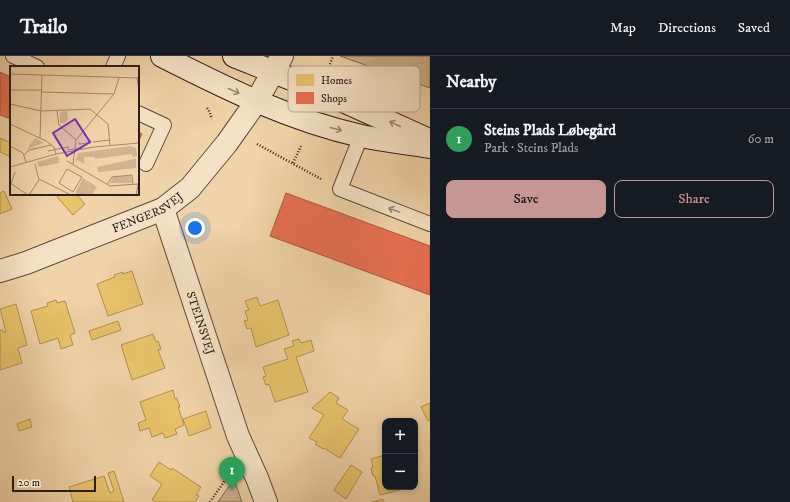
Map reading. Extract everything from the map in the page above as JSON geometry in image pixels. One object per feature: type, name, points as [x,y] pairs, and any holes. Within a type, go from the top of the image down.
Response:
[{"type":"street","points":[[162,56],[256,102],[311,122],[361,136],[430,147]]},
{"type":"street","points":[[234,56],[277,64],[288,70]]},
{"type":"street","name":"FENGERSVEJ","points":[[0,271],[26,263],[163,209],[190,188],[227,143],[256,102],[277,64]]},
{"type":"street","points":[[369,112],[430,141]]},
{"type":"street","name":"STEINSVEJ","points":[[163,209],[238,436],[266,502]]},
{"type":"lane","points":[[13,56],[35,66]]},
{"type":"lane","points":[[113,66],[118,56]]},
{"type":"lane","points":[[139,113],[164,125],[146,164]]},
{"type":"lane","points":[[361,136],[340,189],[430,224]]},
{"type":"shaded area","points":[[340,56],[430,56],[430,88],[420,84],[420,66],[368,66]]},
{"type":"shaded area","points":[[234,479],[242,502],[218,502]]},
{"type":"building: Homes","points":[[0,138],[10,143],[10,157],[0,152]]},
{"type":"building: Homes","points":[[4,191],[12,209],[0,214],[0,193]]},
{"type":"building: Homes","points":[[59,195],[77,195],[85,204],[73,215],[57,197]]},
{"type":"building: Homes","points":[[132,271],[143,304],[108,316],[97,284],[115,277],[114,275]]},
{"type":"building: Homes","points":[[257,297],[260,306],[278,300],[289,335],[256,347],[251,328],[247,329],[244,321],[248,320],[245,311],[249,310],[245,301]]},
{"type":"building: Homes","points":[[56,300],[57,303],[65,301],[75,333],[70,335],[73,345],[61,349],[58,338],[40,344],[31,311],[48,306],[47,303]]},
{"type":"building: Homes","points":[[16,304],[27,345],[18,348],[22,363],[0,370],[0,330],[3,330],[4,333],[6,332],[0,309]]},
{"type":"building: Homes","points":[[118,321],[121,330],[92,340],[89,331]]},
{"type":"building: Homes","points":[[153,334],[161,349],[158,350],[165,368],[132,380],[121,345]]},
{"type":"building: Homes","points":[[299,339],[301,343],[311,340],[314,351],[296,357],[308,392],[275,402],[269,384],[266,385],[263,377],[266,376],[263,367],[288,359],[284,349],[294,346],[292,341]]},
{"type":"building: Homes","points":[[173,390],[175,399],[177,398],[180,407],[178,407],[184,425],[175,429],[177,434],[165,438],[163,433],[152,437],[149,428],[140,431],[138,423],[146,420],[140,402]]},
{"type":"building: Homes","points":[[330,392],[339,398],[336,403],[348,410],[342,419],[359,429],[340,458],[315,444],[317,442],[309,438],[324,415],[312,408]]},
{"type":"building: Homes","points":[[430,403],[430,420],[428,421],[421,407]]},
{"type":"building: Homes","points":[[206,411],[211,428],[189,436],[183,419]]},
{"type":"building: Homes","points":[[30,419],[32,427],[19,431],[17,424]]},
{"type":"building: Homes","points":[[382,456],[382,490],[399,490],[380,495],[375,476],[373,476],[371,468],[373,467],[371,459]]},
{"type":"building: Homes","points":[[159,462],[171,470],[172,468],[201,487],[196,495],[199,496],[195,502],[155,502],[152,500],[162,484],[150,476]]},
{"type":"building: Homes","points":[[351,465],[362,472],[346,499],[334,490]]},
{"type":"building: Homes","points":[[114,471],[124,502],[73,502],[69,487],[104,476],[110,493],[114,491],[108,473]]},
{"type":"building: Homes","points":[[383,499],[384,502],[372,502]]},
{"type":"building: Shops","points":[[0,72],[10,77],[10,119],[0,115]]},
{"type":"building: Shops","points":[[139,132],[142,134],[139,140]]},
{"type":"building: Shops","points":[[286,193],[430,246],[430,295],[270,236]]},
{"type":"place","name":"Steins Plads Løbegård","points":[[232,490]]}]
